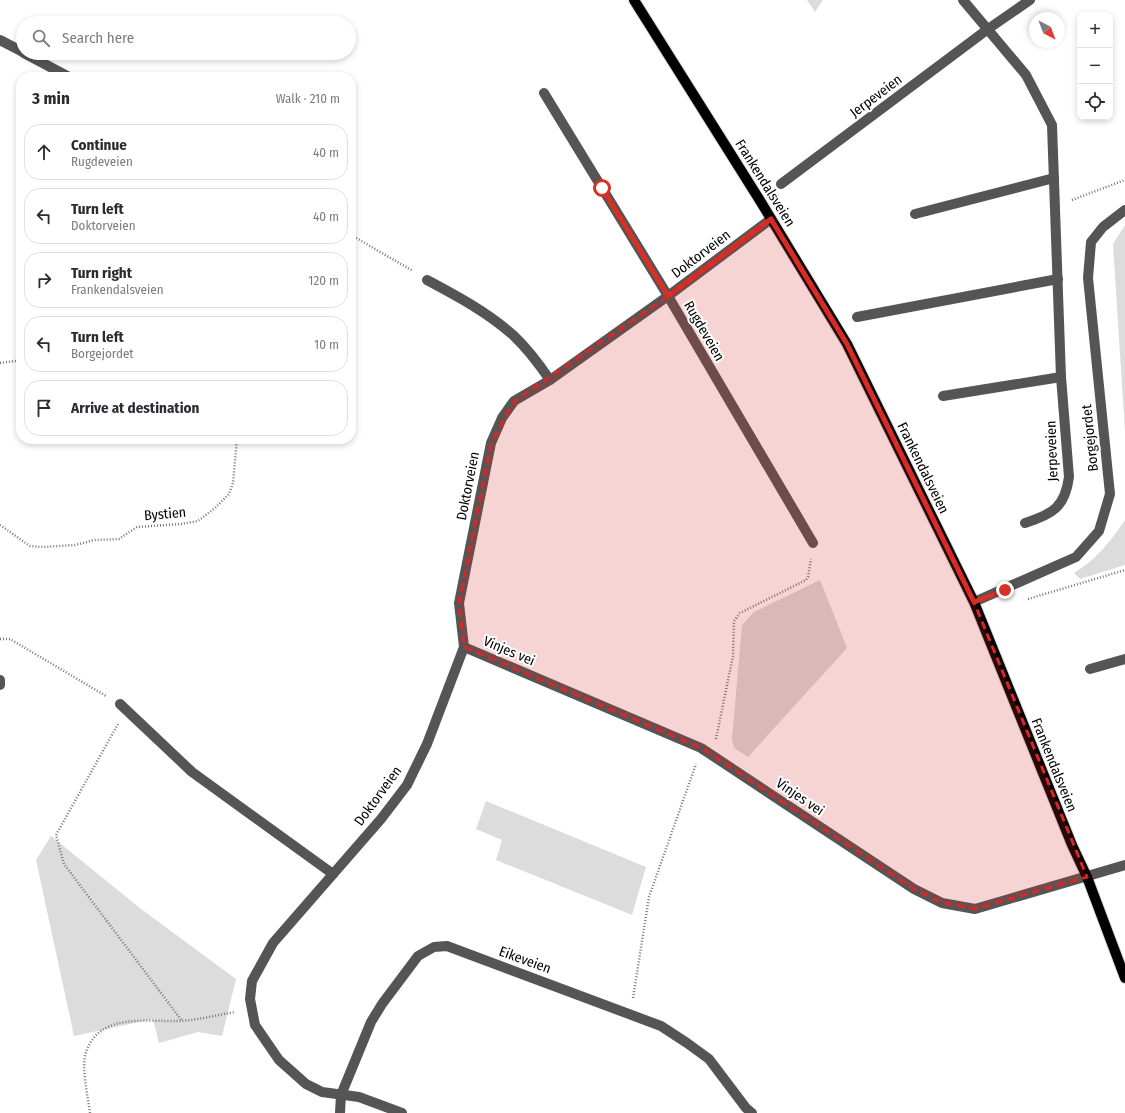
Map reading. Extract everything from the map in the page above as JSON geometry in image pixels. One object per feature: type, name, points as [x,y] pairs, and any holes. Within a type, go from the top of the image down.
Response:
[{"type":"main road","name":"Frankendalsveien","points":[[634,0],[847,344],[974,602],[1072,845],[1087,877],[1125,978]]},
{"type":"street","name":"Jerpeveien","points":[[963,0],[1026,75],[1052,125],[1061,377],[1069,476],[1067,492],[1060,504],[1049,514],[1025,523]]},
{"type":"street","name":"Jerpeveien","points":[[781,184],[988,29],[1030,0]]},
{"type":"street","points":[[0,40],[16,49]]},
{"type":"street","points":[[37,60],[60,72]]},
{"type":"street","name":"Rugdeveien","points":[[544,93],[668,296],[813,543]]},
{"type":"street","points":[[916,214],[1054,178]]},
{"type":"street","name":"Borgejordet","points":[[974,602],[1076,557],[1099,531],[1110,494],[1088,278],[1091,242],[1103,227],[1125,210]]},
{"type":"street","name":"Doktorveien","points":[[402,1113],[359,1097],[322,1092],[306,1084],[279,1060],[255,1025],[250,999],[252,981],[273,943],[381,818],[407,785],[427,744],[464,647],[459,603],[491,443],[502,418],[514,402],[550,380],[668,296],[771,219]]},
{"type":"street","points":[[857,317],[1058,279]]},
{"type":"street","points":[[427,280],[496,321],[514,336],[533,357],[550,380]]},
{"type":"street","points":[[943,396],[1061,377]]},
{"type":"street","name":"Vinjes vei","points":[[464,647],[701,748],[914,889],[942,903],[975,909],[1125,865]]},
{"type":"street","points":[[1090,669],[1125,659]]},
{"type":"street","points":[[0,680],[0,685]]},
{"type":"street","points":[[123,707],[192,772],[333,874]]},
{"type":"street","name":"Eikeveien","points":[[340,1113],[342,1095],[371,1022],[382,1004],[418,956],[434,947],[447,946],[661,1026],[709,1059],[746,1111]]},
{"type":"path","points":[[1055,207],[1125,180]]},
{"type":"path","points":[[356,238],[427,280]]},
{"type":"path","points":[[0,362],[16,362]]},
{"type":"path","name":"Bystien","points":[[0,524],[30,546],[43,547],[76,545],[95,540],[119,539],[136,527],[181,524],[198,520],[215,508],[229,494],[233,483],[237,444]]},
{"type":"path","points":[[713,755],[733,656],[734,621],[740,613],[806,580],[811,566],[813,543]]},
{"type":"path","points":[[1022,600],[1125,570]]},
{"type":"path","points":[[0,639],[10,639],[123,707],[56,835],[64,864],[182,1020]]},
{"type":"path","points":[[630,1014],[649,897],[701,748]]},
{"type":"path","points":[[90,1113],[84,1061],[87,1051],[96,1036],[104,1029],[122,1021],[182,1020],[252,1009]]},
{"type":"highlighted area","points":[[771,219],[847,344],[974,602],[1087,877],[975,909],[942,903],[914,889],[701,748],[464,647],[459,603],[491,443],[514,401],[668,296]]},
{"type":"shaded area","points":[[807,0],[823,0],[815,12]]},
{"type":"shaded area","points":[[1125,225],[1125,432],[1113,244]]},
{"type":"shaded area","points":[[1125,520],[1125,565],[1080,579],[1074,573],[1082,568],[1102,550]]},
{"type":"shaded area","points":[[820,580],[847,648],[748,757],[734,748],[732,739],[742,625],[754,612]]},
{"type":"shaded area","points":[[486,801],[646,867],[632,915],[496,860],[502,840],[476,829]]},
{"type":"shaded area","points":[[51,836],[141,909],[236,979],[222,1036],[198,1032],[159,1043],[153,1019],[74,1036],[36,860]]},
{"type":"route","points":[[602,188],[668,296],[771,219],[847,344],[974,602],[1005,590]]}]
